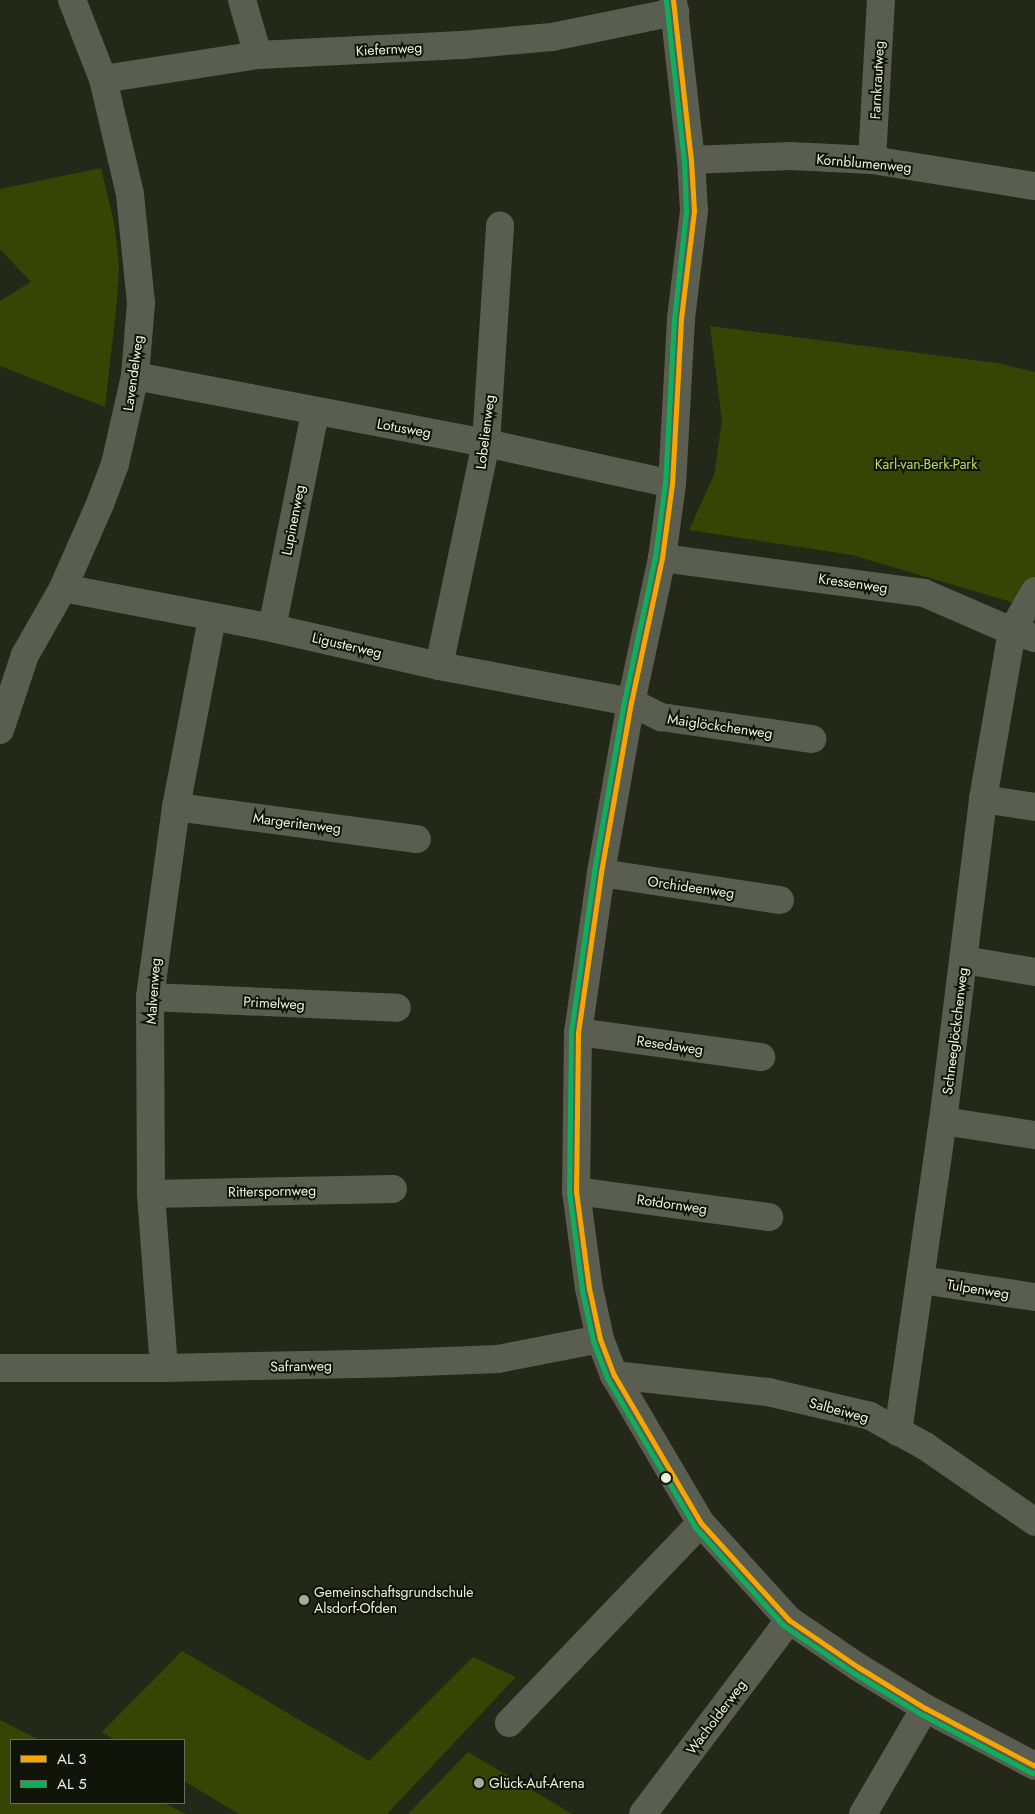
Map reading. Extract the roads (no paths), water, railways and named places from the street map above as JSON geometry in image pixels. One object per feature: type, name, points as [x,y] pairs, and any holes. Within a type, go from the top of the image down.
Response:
[{"type":"street","name":"Lavendelweg","points":[[0,730],[25,655],[63,588],[100,504],[115,464],[135,376],[141,303],[130,194],[103,78],[72,0]]},
{"type":"street","points":[[242,0],[258,55]]},
{"type":"street","name":"Farnkrautweg","points":[[872,160],[881,0]]},
{"type":"street","name":"Kiefernweg","points":[[103,78],[258,55],[462,45],[552,37],[674,6]]},
{"type":"street","points":[[674,6],[692,160],[694,212],[681,319],[672,484],[662,558],[631,702],[601,873],[578,1032],[576,1191],[589,1288],[600,1339],[614,1376],[701,1522],[789,1620],[858,1667],[924,1708],[1035,1766]]},
{"type":"street","name":"Kornblumenweg","points":[[692,160],[790,156],[872,160],[1035,186]]},
{"type":"street","name":"Lobelienweg","points":[[440,666],[486,444],[500,225]]},
{"type":"street","name":"Lotusweg","points":[[135,376],[486,444],[672,484]]},
{"type":"street","name":"Lupinenweg","points":[[272,628],[315,412]]},
{"type":"street","name":"Kressenweg","points":[[662,558],[924,593],[1024,635]]},
{"type":"street","name":"Ligusterweg","points":[[63,588],[272,628],[440,666],[631,702]]},
{"type":"street","points":[[1024,635],[1035,591]]},
{"type":"street","name":"Malvenweg","points":[[164,1368],[151,1194],[150,998],[176,807],[212,618]]},
{"type":"street","name":"Schneeglöckchenweg","points":[[898,1432],[922,1280],[983,799],[1024,635]]},
{"type":"street","name":"Maiglöckchenweg","points":[[631,702],[661,717],[812,739]]},
{"type":"street","points":[[983,799],[1035,807]]},
{"type":"street","name":"Margeritenweg","points":[[176,807],[417,839]]},
{"type":"street","name":"Orchideenweg","points":[[601,873],[780,900]]},
{"type":"street","points":[[964,960],[1035,972]]},
{"type":"street","name":"Primelweg","points":[[150,998],[397,1008]]},
{"type":"street","name":"Resedaweg","points":[[578,1032],[762,1057]]},
{"type":"street","points":[[943,1121],[1035,1135]]},
{"type":"street","name":"Ritterspornweg","points":[[151,1194],[392,1189]]},
{"type":"street","name":"Rotdornweg","points":[[576,1191],[769,1217]]},
{"type":"street","name":"Tulpenweg","points":[[922,1280],[1035,1297]]},
{"type":"street","name":"Safranweg","points":[[0,1368],[164,1368],[395,1364],[498,1359],[600,1339]]},
{"type":"street","name":"Salbeiweg","points":[[614,1376],[768,1392],[870,1416],[925,1446],[1035,1522]]},
{"type":"street","points":[[509,1723],[701,1522]]},
{"type":"street","name":"Wacholderweg","points":[[643,1814],[789,1620]]},
{"type":"street","points":[[863,1814],[924,1708]]},
{"type":"place","name":"Gemeinschaftsgrundschule Alsdorf-Ofden","points":[[304,1600]]},
{"type":"place","name":"Glück-Auf-Arena","points":[[479,1783]]},
{"type":"park label","name":"Karl-van-Berk-Park","points":[[926,464]]}]
